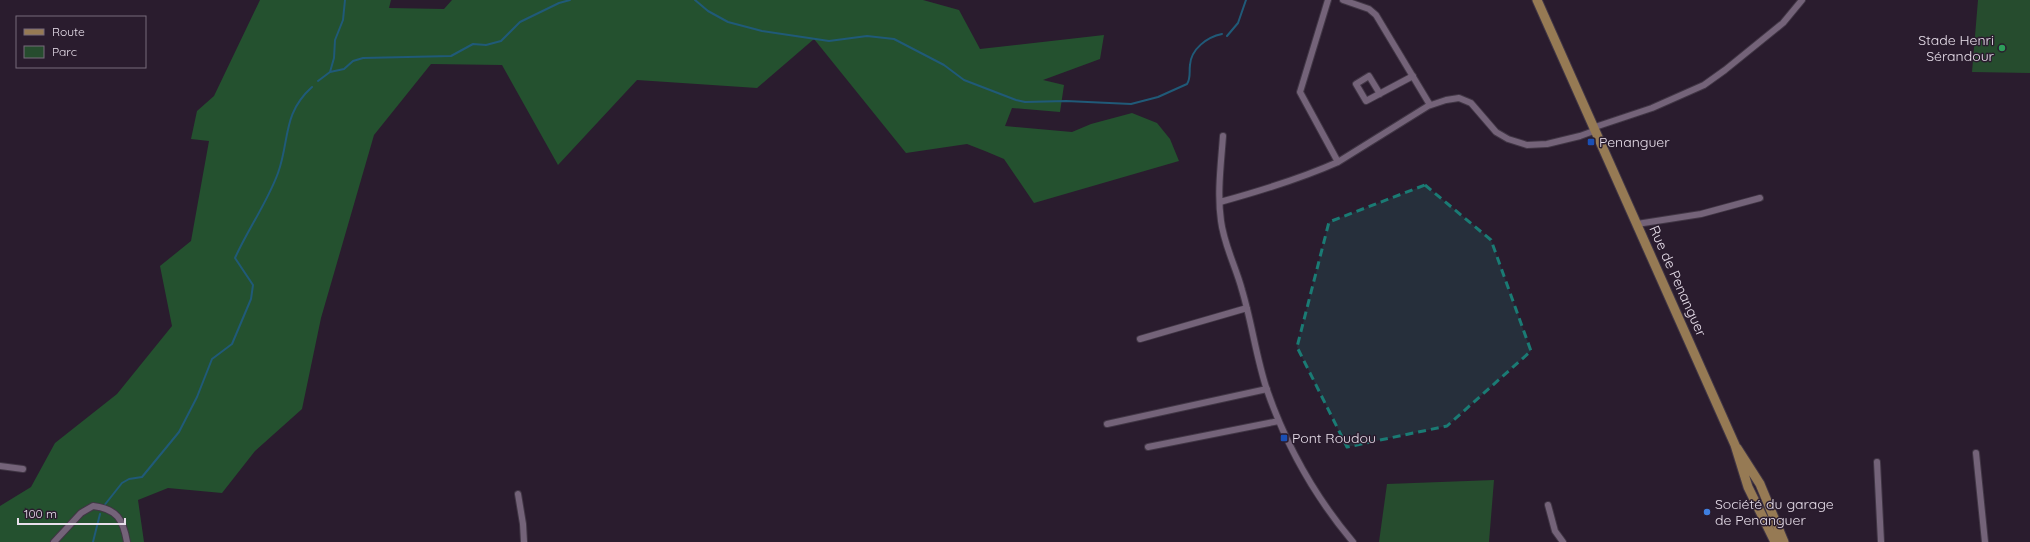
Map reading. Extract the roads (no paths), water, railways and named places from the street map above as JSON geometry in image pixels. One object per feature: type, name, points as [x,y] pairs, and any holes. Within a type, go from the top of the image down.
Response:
[{"type":"main road","name":"Rue de Penanguer","points":[[1537,0],[1735,445],[1748,487],[1775,542]]},
{"type":"main road","name":"Rue de Penanguer","points":[[1735,445],[1760,484],[1784,542]]},
{"type":"street","points":[[1328,0],[1300,92],[1338,162]]},
{"type":"street","points":[[1343,0],[1369,9],[1376,15],[1430,105]]},
{"type":"street","points":[[1220,202],[1302,177],[1338,162],[1430,105],[1459,98],[1471,103],[1496,132],[1508,139],[1527,145],[1560,141],[1580,136],[1595,128],[1652,108],[1704,85],[1783,23],[1799,1]]},
{"type":"street","points":[[1380,94],[1413,76]]},
{"type":"street","points":[[1222,136],[1220,202],[1223,235],[1239,278],[1267,389],[1278,421],[1302,468],[1354,542]]},
{"type":"street","points":[[1637,224],[1701,214],[1760,198]]},
{"type":"street","points":[[1140,339],[1247,308]]},
{"type":"street","points":[[1107,424],[1267,389]]},
{"type":"street","points":[[1148,447],[1278,421]]},
{"type":"street","points":[[1976,453],[1985,542]]},
{"type":"street","points":[[1877,462],[1881,542]]},
{"type":"street","points":[[0,466],[23,469]]},
{"type":"street","points":[[518,494],[523,524],[524,542]]},
{"type":"street","points":[[1548,505],[1555,531],[1563,542]]},
{"type":"street","points":[[54,542],[81,513],[93,506],[108,509],[115,514],[123,524],[127,542]]},
{"type":"waterway","points":[[330,72],[334,58],[335,40],[343,20],[345,0]]},
{"type":"waterway","points":[[318,81],[330,72],[344,69],[353,61],[363,58],[451,56],[473,44],[486,45],[501,41],[520,22],[559,3],[570,0]]},
{"type":"waterway","points":[[695,0],[708,11],[728,22],[762,31],[829,41],[867,36],[894,39],[944,65],[964,80],[1025,102],[1066,101],[1131,104],[1158,97],[1187,84],[1193,54],[1206,41],[1222,34]]},
{"type":"waterway","points":[[1227,36],[1238,23],[1246,0]]},
{"type":"waterway","points":[[103,507],[122,483],[129,479],[142,477],[179,432],[197,397],[212,359],[232,344],[251,299],[253,285],[235,258],[274,184],[282,161],[291,117],[302,97],[312,87]]},
{"type":"waterway","points":[[93,542],[100,514]]},
{"type":"place","name":"Stade Henri Sérandour","points":[[2002,48]]},
{"type":"place","name":"Penanguer","points":[[1591,142]]},
{"type":"place","name":"Pont Roudou","points":[[1284,438]]},
{"type":"place","name":"Société du garage de Penanguer","points":[[1707,512]]}]
